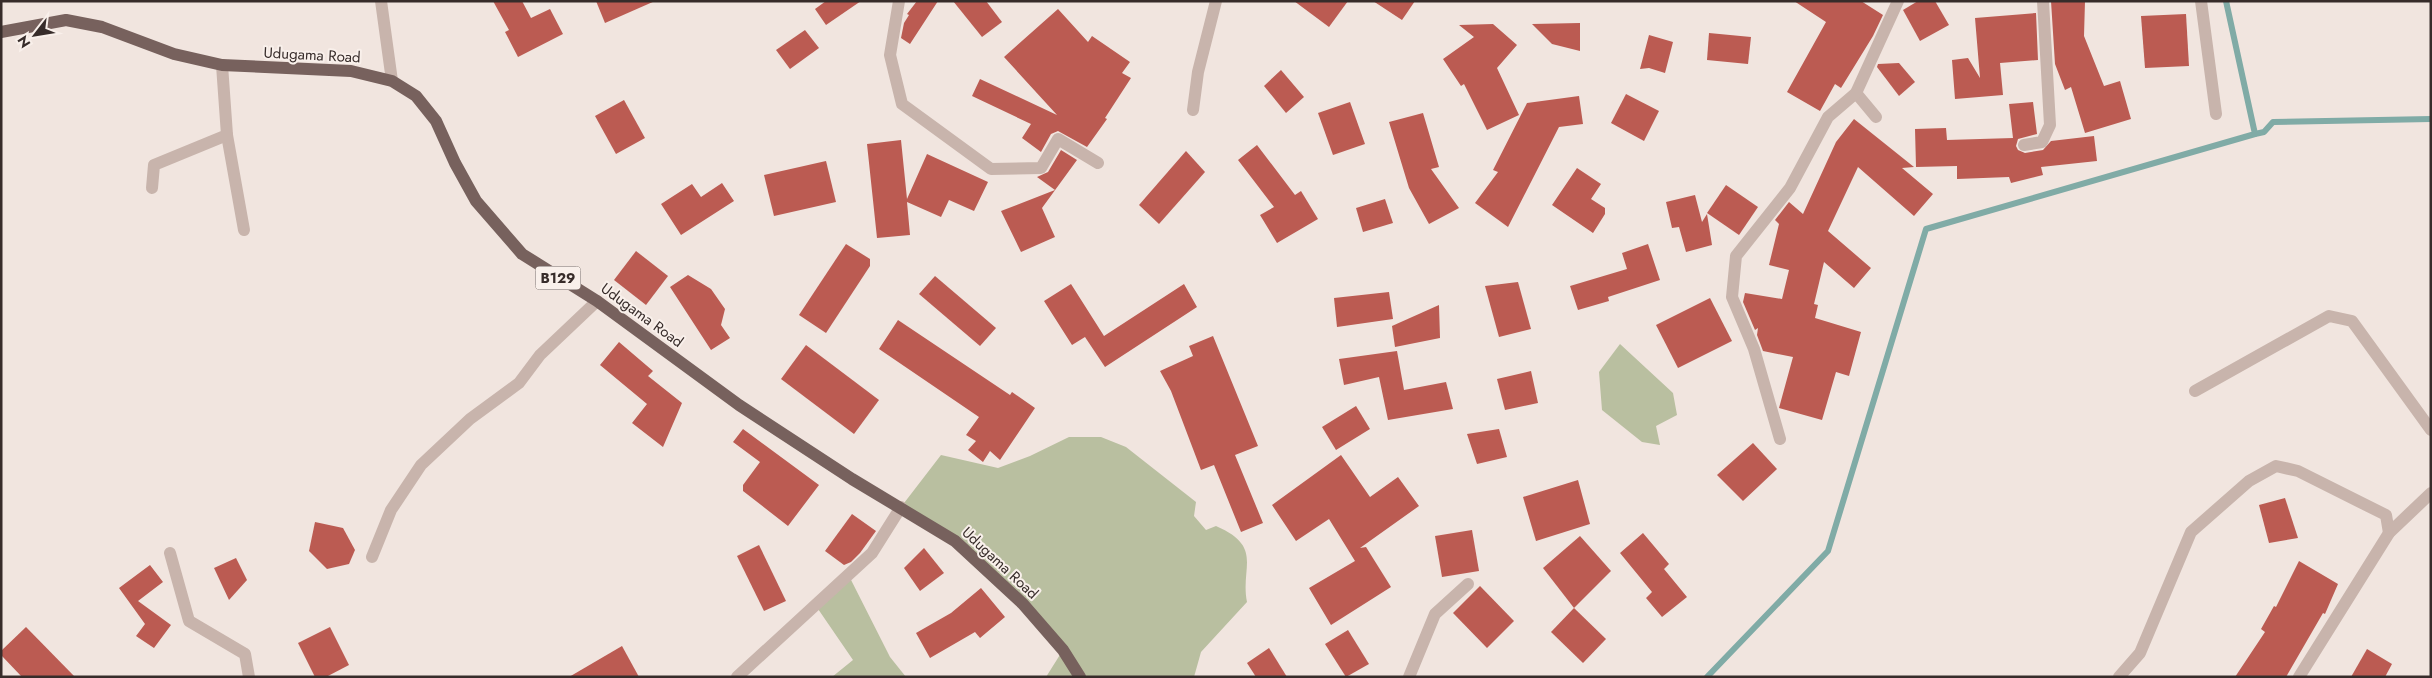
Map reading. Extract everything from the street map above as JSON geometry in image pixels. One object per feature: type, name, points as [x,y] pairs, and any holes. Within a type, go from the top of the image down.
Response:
[{"type":"main road","name":"Udugama Road","points":[[1,32],[66,20],[102,27],[174,54],[222,65],[351,71],[392,82],[416,96],[436,121],[455,163],[476,201],[504,235],[534,263],[597,301],[739,405],[852,479],[955,541],[1023,604],[1063,650],[1080,677]]},
{"type":"street","points":[[381,1],[392,82]]},
{"type":"street","points":[[899,1],[890,55],[902,104],[991,169],[1041,168],[1058,139],[1098,163]]},
{"type":"street","points":[[1193,110],[1198,72],[1216,1]]},
{"type":"street","points":[[1780,439],[1754,349],[1732,297],[1736,256],[1790,188],[1828,117],[1856,93],[1898,1]]},
{"type":"street","points":[[2024,145],[2042,142],[2050,125],[2043,1]]},
{"type":"street","points":[[2201,1],[2216,114]]},
{"type":"street","points":[[222,65],[227,135],[244,230]]},
{"type":"street","points":[[1856,93],[1876,117]]},
{"type":"street","points":[[152,188],[154,165],[227,135]]},
{"type":"street","points":[[372,557],[391,510],[421,465],[470,419],[519,383],[540,355],[597,301]]},
{"type":"street","points":[[2195,391],[2329,316],[2352,321],[2431,430]]},
{"type":"street","points":[[2119,677],[2140,653],[2191,532],[2249,481],[2276,466],[2298,472],[2386,515],[2390,533]]},
{"type":"street","points":[[2299,677],[2390,533],[2431,493]]},
{"type":"street","points":[[737,677],[872,553],[901,507]]},
{"type":"street","points":[[170,553],[189,621],[245,654],[249,677]]},
{"type":"street","points":[[1409,677],[1436,614],[1468,584]]},
{"type":"green space","points":[[1620,344],[1673,393],[1677,415],[1656,426],[1660,445],[1642,442],[1602,410],[1599,372]]},
{"type":"green space","points":[[1069,437],[1101,437],[1126,447],[1196,502],[1194,516],[1206,530],[1216,526],[1231,534],[1240,542],[1245,550],[1247,559],[1247,602],[1201,652],[1194,677],[1046,677],[1063,650],[976,559],[901,507],[941,455],[998,468],[1030,456]]},
{"type":"green space","points":[[848,574],[890,657],[906,677],[832,677],[853,660],[816,606]]},
{"type":"building","points":[[493,1],[522,1],[531,18],[550,9],[563,34],[518,57],[505,32],[509,30]]},
{"type":"building","points":[[596,1],[655,1],[605,23]]},
{"type":"building","points":[[826,1],[861,1],[826,25],[815,9]]},
{"type":"building","points":[[917,1],[938,1],[910,44],[901,38],[904,23],[909,15],[907,14]]},
{"type":"building","points":[[953,1],[986,1],[1002,22],[982,37]]},
{"type":"building","points":[[1294,1],[1348,1],[1329,27]]},
{"type":"building","points":[[1373,1],[1415,1],[1402,20]]},
{"type":"building","points":[[1794,1],[1861,1],[1883,15],[1873,36],[1841,88],[1835,84],[1820,111],[1787,92],[1826,22]]},
{"type":"building","points":[[1918,1],[1935,1],[1949,25],[1920,41],[1903,10]]},
{"type":"building","points":[[2051,1],[2085,1],[2084,36],[2104,86],[2120,81],[2131,119],[2085,133],[2071,87],[2065,90],[2055,64]]},
{"type":"building","points":[[1058,9],[1088,42],[1092,36],[1130,62],[1122,73],[1131,78],[1105,118],[1107,119],[1087,147],[1058,131],[1051,134],[1041,152],[1022,138],[1031,124],[972,96],[980,79],[1057,115],[1004,57]]},
{"type":"building","points":[[2036,13],[2038,60],[2000,63],[2003,95],[1955,99],[1952,60],[1968,58],[1980,78],[1975,18]]},
{"type":"building","points":[[2186,14],[2189,66],[2145,68],[2141,16]]},
{"type":"building","points":[[1580,23],[1580,51],[1552,44],[1532,24]]},
{"type":"building","points":[[1493,24],[1517,45],[1497,68],[1519,115],[1487,130],[1464,84],[1461,86],[1443,59],[1474,37],[1459,25]]},
{"type":"building","points":[[805,30],[819,48],[790,69],[776,50]]},
{"type":"building","points":[[1709,33],[1751,37],[1748,64],[1707,60]]},
{"type":"building","points":[[1649,35],[1673,42],[1665,73],[1649,68],[1640,69]]},
{"type":"building","points":[[1899,63],[1915,82],[1899,96],[1877,67],[1878,64]]},
{"type":"building","points":[[1281,70],[1304,97],[1286,113],[1264,86]]},
{"type":"building","points":[[1626,94],[1659,111],[1644,141],[1611,123]]},
{"type":"building","points":[[1579,96],[1583,124],[1559,127],[1508,227],[1475,203],[1498,172],[1493,170],[1527,103]]},
{"type":"building","points":[[624,100],[645,138],[616,154],[595,116]]},
{"type":"building","points":[[1350,102],[1365,144],[1333,155],[1318,113]]},
{"type":"building","points":[[2033,102],[2037,134],[2018,139],[2016,146],[2018,150],[2025,153],[2043,150],[2051,141],[2094,136],[2097,161],[2041,167],[2043,175],[2011,183],[2009,177],[1957,179],[1957,166],[1916,167],[1915,129],[1946,128],[1947,140],[2013,138],[2009,104]]},
{"type":"building","points":[[1423,113],[1439,167],[1431,169],[1459,208],[1429,224],[1409,188],[1389,122]]},
{"type":"building","points":[[1854,119],[1914,167],[1902,168],[1933,194],[1914,216],[1858,167],[1828,231],[1871,268],[1854,288],[1824,262],[1814,304],[1818,305],[1815,318],[1861,332],[1849,376],[1836,372],[1822,420],[1779,408],[1793,357],[1763,351],[1757,335],[1758,328],[1755,330],[1743,302],[1745,293],[1782,299],[1789,270],[1769,265],[1779,224],[1775,220],[1789,202],[1803,214],[1836,142]]},
{"type":"building","points":[[901,140],[907,199],[927,154],[988,182],[974,211],[949,200],[941,217],[907,202],[910,235],[877,238],[867,144]]},
{"type":"building","points":[[1257,145],[1295,195],[1301,191],[1318,219],[1277,243],[1260,215],[1274,207],[1238,160]]},
{"type":"building","points":[[1061,150],[1077,160],[1042,208],[1055,237],[1021,252],[1001,211],[1055,190],[1037,177],[1048,172]]},
{"type":"building","points":[[1186,151],[1205,172],[1159,224],[1139,205]]},
{"type":"building","points":[[826,161],[836,202],[774,216],[764,175]]},
{"type":"building","points":[[1577,168],[1601,184],[1591,199],[1605,208],[1605,214],[1593,233],[1552,205]]},
{"type":"building","points":[[722,183],[734,201],[681,235],[661,204],[692,184],[701,197]]},
{"type":"building","points":[[1726,185],[1758,207],[1739,235],[1707,213]]},
{"type":"building","points":[[1695,195],[1702,222],[1707,214],[1712,245],[1686,252],[1679,227],[1672,228],[1666,202]]},
{"type":"building","points":[[1385,199],[1393,223],[1363,232],[1356,208]]},
{"type":"building","points":[[846,244],[870,259],[870,266],[826,333],[799,315]]},
{"type":"building","points":[[1648,244],[1660,280],[1608,297],[1609,301],[1578,310],[1570,286],[1627,269],[1622,253]]},
{"type":"building","points":[[636,251],[668,276],[646,305],[614,280]]},
{"type":"building","points":[[688,275],[711,289],[725,309],[721,325],[730,338],[711,350],[670,287]]},
{"type":"building","points":[[935,276],[996,328],[980,346],[919,294]]},
{"type":"building","points":[[1518,282],[1531,329],[1499,337],[1485,286]]},
{"type":"building","points":[[1071,284],[1104,336],[1184,284],[1197,307],[1105,367],[1085,337],[1072,345],[1044,301]]},
{"type":"building","points":[[1389,292],[1393,319],[1337,327],[1334,298]]},
{"type":"building","points":[[1710,298],[1732,341],[1678,368],[1656,325]]},
{"type":"building","points":[[1439,305],[1440,338],[1395,347],[1392,326]]},
{"type":"building","points":[[898,320],[1010,395],[1012,392],[1035,408],[1000,460],[990,451],[983,462],[968,450],[976,441],[966,435],[979,417],[879,349]]},
{"type":"building","points":[[1213,336],[1258,446],[1235,455],[1263,523],[1241,532],[1214,465],[1201,470],[1171,391],[1160,371],[1193,356],[1189,346]]},
{"type":"building","points":[[619,342],[653,371],[648,376],[682,403],[663,447],[632,423],[647,404],[600,365]]},
{"type":"building","points":[[806,345],[879,400],[854,434],[781,379]]},
{"type":"building","points":[[1397,351],[1404,390],[1446,382],[1453,409],[1388,420],[1379,377],[1344,385],[1339,359]]},
{"type":"building","points":[[1531,371],[1538,403],[1505,410],[1497,379]]},
{"type":"building","points":[[1356,406],[1370,429],[1336,450],[1322,427]]},
{"type":"building","points":[[743,429],[819,485],[788,526],[743,491],[743,485],[760,462],[733,442]]},
{"type":"building","points":[[1499,429],[1507,457],[1477,464],[1467,434]]},
{"type":"building","points":[[1753,443],[1777,469],[1743,501],[1717,475]]},
{"type":"building","points":[[1341,455],[1370,497],[1398,477],[1419,506],[1360,548],[1366,547],[1391,587],[1331,625],[1309,588],[1355,561],[1329,519],[1296,541],[1272,505]]},
{"type":"building","points":[[1578,480],[1590,524],[1536,541],[1523,497]]},
{"type":"building","points":[[2285,498],[2298,538],[2269,543],[2259,505]]},
{"type":"building","points":[[852,514],[876,531],[860,553],[851,562],[844,565],[825,551]]},
{"type":"building","points":[[315,522],[343,528],[355,550],[349,564],[327,569],[309,551]]},
{"type":"building","points":[[1472,530],[1479,571],[1442,577],[1435,536]]},
{"type":"building","points":[[1643,533],[1669,564],[1664,569],[1687,597],[1662,617],[1646,598],[1652,592],[1620,553]]},
{"type":"building","points":[[1580,536],[1611,571],[1574,608],[1543,568]]},
{"type":"building","points":[[759,545],[786,601],[764,611],[737,556]]},
{"type":"building","points":[[924,548],[944,573],[920,591],[904,568]]},
{"type":"building","points":[[236,558],[247,580],[229,600],[214,568]]},
{"type":"building","points":[[2299,561],[2338,584],[2325,614],[2323,613],[2286,677],[2235,677],[2265,632],[2261,629],[2274,606],[2276,607]]},
{"type":"building","points":[[150,565],[163,582],[138,601],[171,625],[154,648],[136,636],[145,624],[119,588]]},
{"type":"building","points":[[1480,586],[1514,621],[1487,648],[1453,613]]},
{"type":"building","points":[[981,588],[1005,617],[980,638],[975,632],[930,658],[916,633],[951,613]]},
{"type":"building","points":[[1574,608],[1606,639],[1583,663],[1551,632]]},
{"type":"building","points":[[26,627],[75,677],[22,677],[1,655],[1,651]]},
{"type":"building","points":[[330,627],[349,665],[326,677],[315,677],[298,643]]},
{"type":"building","points":[[1348,630],[1369,664],[1346,677],[1325,644]]},
{"type":"building","points":[[622,646],[639,677],[569,677]]},
{"type":"building","points":[[1269,648],[1287,677],[1256,677],[1247,663]]},
{"type":"building","points":[[2367,649],[2392,664],[2385,677],[2351,677]]},
{"type":"waterway","points":[[1707,677],[1828,551],[1926,229],[2255,134],[2226,1]]},
{"type":"waterway","points":[[2255,134],[2264,132],[2273,122],[2431,119]]}]
